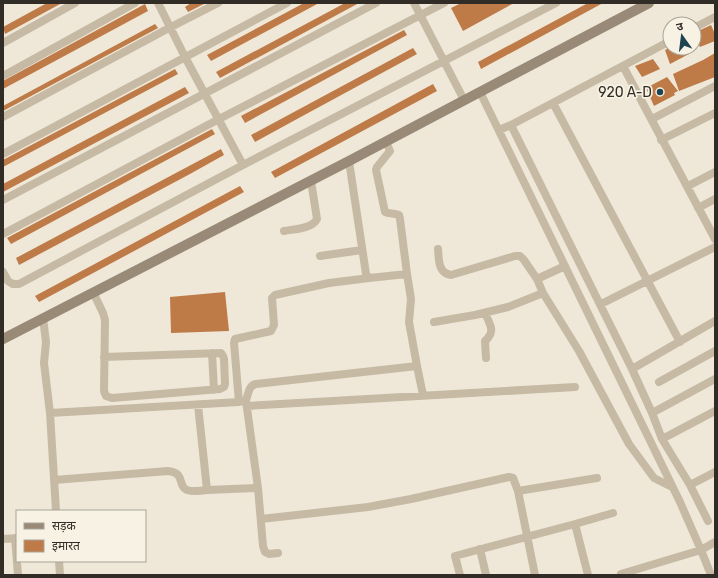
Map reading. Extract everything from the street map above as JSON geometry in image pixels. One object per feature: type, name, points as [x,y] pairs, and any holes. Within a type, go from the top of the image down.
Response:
[{"type":"street","points":[[3,43],[75,3]]},
{"type":"street","points":[[3,76],[135,3]]},
{"type":"street","points":[[158,3],[184,57],[243,165]]},
{"type":"street","points":[[3,117],[218,3]]},
{"type":"street","points":[[3,154],[287,3]]},
{"type":"street","points":[[3,200],[376,3]]},
{"type":"street","points":[[414,3],[464,100]]},
{"type":"street","points":[[3,234],[219,119],[444,3]]},
{"type":"street","points":[[3,272],[12,284],[19,284],[243,165],[556,3]]},
{"type":"street","points":[[3,339],[386,142],[649,3]]},
{"type":"street","points":[[702,24],[715,17]]},
{"type":"street","points":[[499,130],[662,45]]},
{"type":"street","points":[[623,66],[715,239]]},
{"type":"street","points":[[652,119],[715,86]]},
{"type":"street","points":[[480,92],[672,487],[711,575]]},
{"type":"street","points":[[553,103],[680,342]]},
{"type":"street","points":[[661,140],[715,113]]},
{"type":"street","points":[[511,125],[601,304],[652,413],[662,439],[690,485],[708,521]]},
{"type":"street","points":[[386,142],[390,151],[376,167],[376,170],[384,212],[396,214],[400,219],[411,299],[409,322],[423,395]]},
{"type":"street","points":[[349,161],[365,269],[366,274],[370,278]]},
{"type":"street","points":[[688,186],[715,172]]},
{"type":"street","points":[[284,231],[315,223],[317,219],[311,181]]},
{"type":"street","points":[[698,208],[715,199]]},
{"type":"street","points":[[601,304],[715,247]]},
{"type":"street","points":[[320,256],[362,250]]},
{"type":"street","points":[[438,250],[442,272],[447,275],[514,256],[520,256],[524,260],[537,279],[543,293],[579,351],[629,444],[654,478],[672,487]]},
{"type":"street","points":[[537,279],[565,266]]},
{"type":"street","points":[[278,553],[269,554],[265,552],[258,488],[234,343],[235,339],[271,331],[274,325],[272,298],[275,295],[330,283],[407,274]]},
{"type":"street","points":[[93,292],[105,320],[104,357],[104,391],[106,396],[112,398],[214,390],[224,387],[225,384],[224,359],[221,353],[104,357]]},
{"type":"street","points":[[434,322],[485,313],[516,305],[543,293]]},
{"type":"street","points":[[485,313],[492,332],[491,336],[485,341],[484,345],[486,358]]},
{"type":"street","points":[[43,318],[46,342],[44,363],[50,413],[56,510]]},
{"type":"street","points":[[632,369],[715,321]]},
{"type":"street","points":[[658,382],[715,351]]},
{"type":"street","points":[[244,402],[249,389],[252,385],[256,384],[417,366]]},
{"type":"street","points":[[652,413],[715,379]]},
{"type":"street","points":[[50,413],[244,402],[575,387]]},
{"type":"street","points":[[198,405],[207,490]]},
{"type":"street","points":[[662,439],[715,410]]},
{"type":"street","points":[[54,480],[168,471],[175,472],[179,476],[184,487],[188,490],[258,488]]},
{"type":"street","points":[[690,485],[715,472]]},
{"type":"street","points":[[261,519],[368,507],[509,477],[513,478],[515,481],[518,491],[535,575]]},
{"type":"street","points":[[518,491],[597,478]]},
{"type":"street","points":[[460,575],[455,556],[613,513]]},
{"type":"street","points":[[575,524],[588,575]]},
{"type":"street","points":[[3,539],[16,538]]},
{"type":"street","points":[[621,574],[701,550],[715,542]]},
{"type":"street","points":[[480,549],[486,575]]},
{"type":"street","points":[[17,562],[18,575]]},
{"type":"street","points":[[60,562],[60,575]]},
{"type":"building","points":[[47,3],[62,3],[5,34],[3,27]]},
{"type":"building","points":[[191,3],[206,3],[188,12],[185,7]]},
{"type":"building","points":[[304,3],[319,3],[211,61],[207,55]]},
{"type":"building","points":[[345,3],[359,3],[220,78],[216,72]]},
{"type":"building","points":[[461,3],[514,3],[463,31],[451,8]]},
{"type":"building","points":[[588,3],[603,3],[481,69],[478,62]]},
{"type":"building","points":[[145,4],[148,11],[3,89],[3,81]]},
{"type":"building","points":[[155,24],[158,28],[3,111],[3,106]]},
{"type":"building","points":[[711,25],[715,34],[715,41],[702,46],[702,29]]},
{"type":"building","points":[[404,30],[407,35],[245,123],[241,116]]},
{"type":"building","points":[[413,48],[417,54],[255,142],[251,135]]},
{"type":"building","points":[[715,53],[715,77],[679,91],[673,74]]},
{"type":"building","points":[[667,56],[685,56],[670,64]]},
{"type":"building","points":[[653,59],[660,69],[642,77],[635,66]]},
{"type":"building","points":[[175,69],[178,74],[3,167],[3,160]]},
{"type":"building","name":"920 A-D","points":[[667,77],[678,91],[674,93],[675,95],[654,106],[646,88]]},
{"type":"building","points":[[433,84],[437,91],[275,178],[271,172]]},
{"type":"building","points":[[185,87],[189,93],[3,192],[3,184]]},
{"type":"building","points":[[212,129],[215,134],[11,244],[7,238]]},
{"type":"building","points":[[221,149],[224,155],[19,265],[16,258]]},
{"type":"building","points":[[240,186],[244,192],[82,279],[39,302],[35,296]]},
{"type":"building","points":[[225,292],[229,331],[171,333],[170,297]]},
{"type":"place","name":"920 A-D","points":[[660,92]]}]
